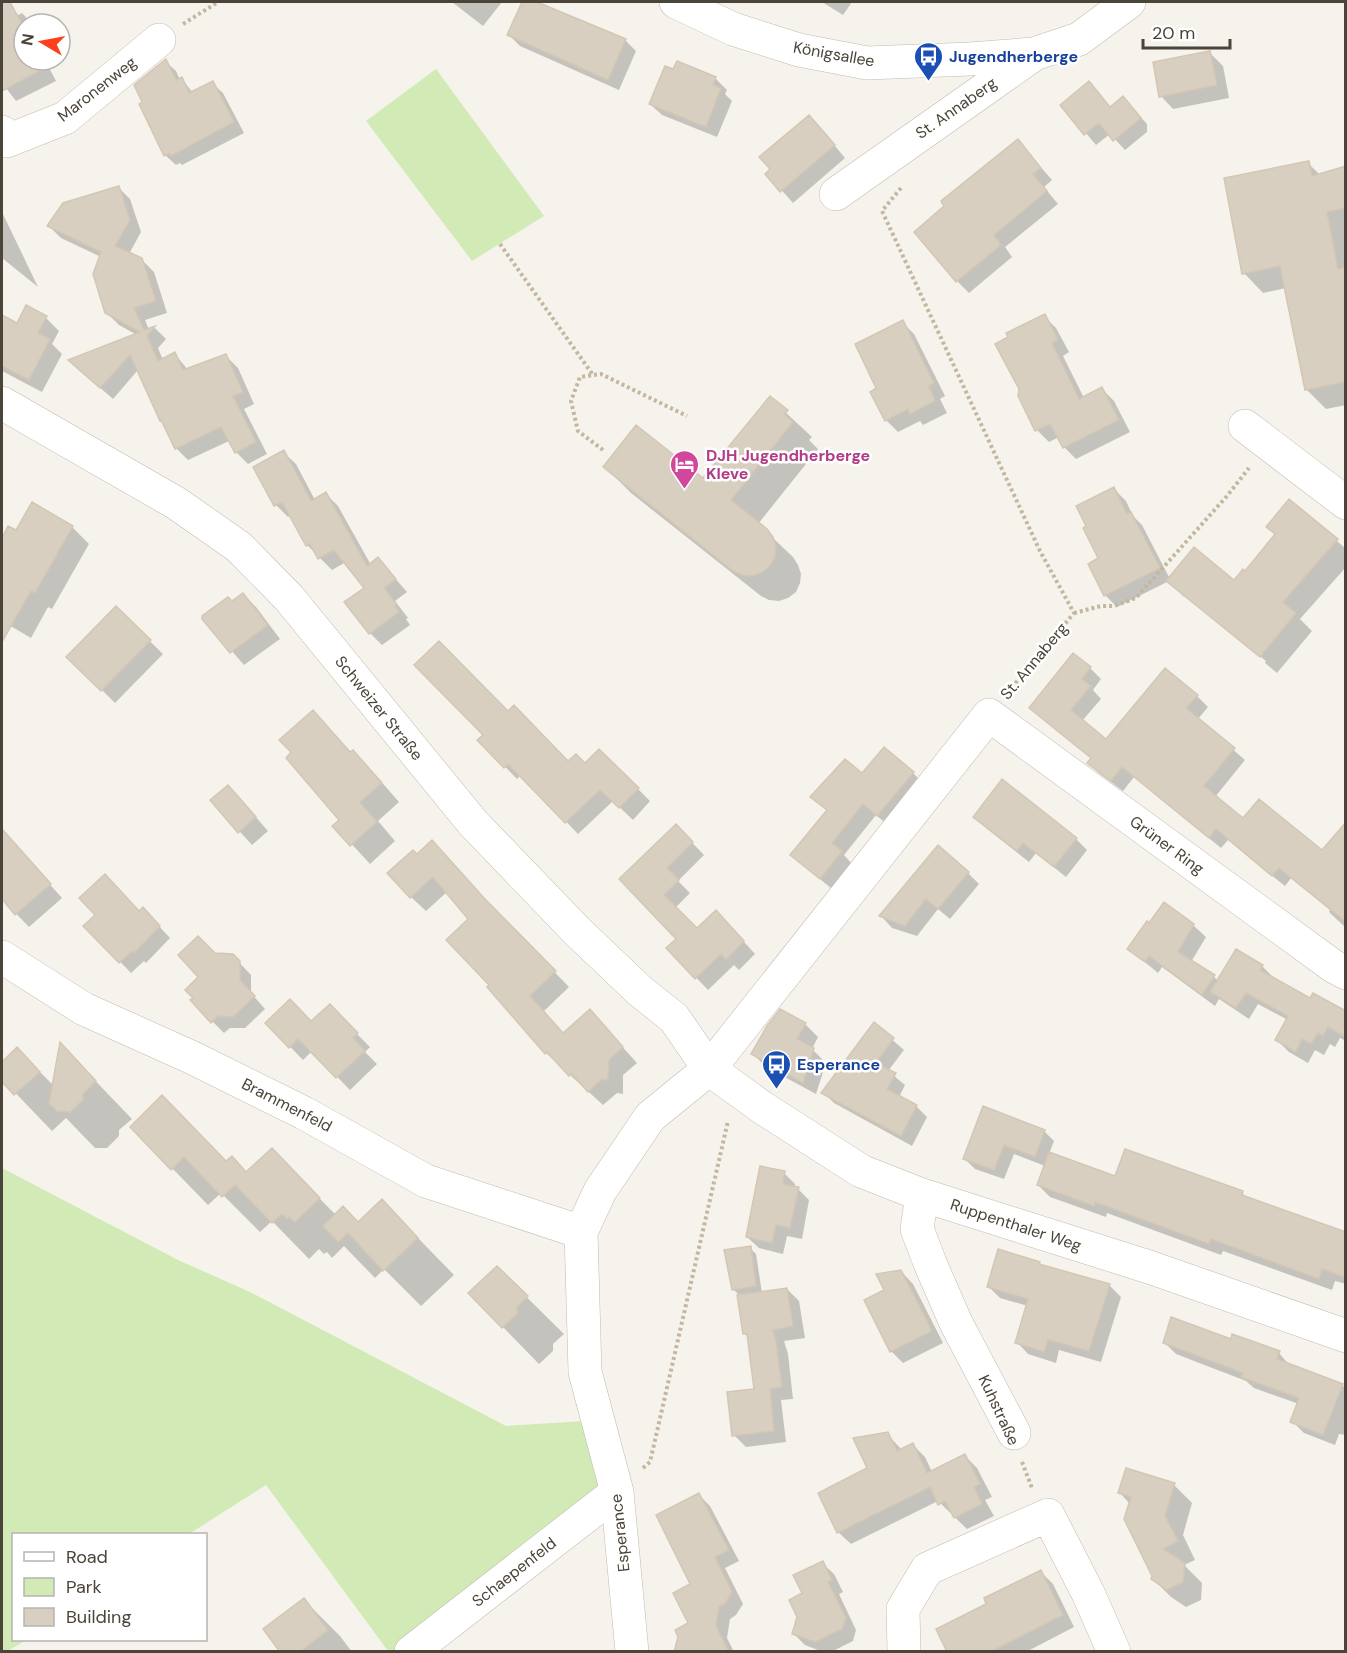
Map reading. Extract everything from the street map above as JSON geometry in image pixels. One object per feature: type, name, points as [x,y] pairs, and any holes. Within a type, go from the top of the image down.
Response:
[{"type":"street","name":"Königsallee","points":[[676,2],[733,29],[799,50],[867,63],[1034,54],[1079,39],[1129,2]]},
{"type":"street","name":"Maronenweg","points":[[2,132],[7,141],[65,118],[159,40]]},
{"type":"street","name":"St. Annaberg","points":[[836,194],[1034,54]]},
{"type":"street","name":"Schweizer Straße","points":[[2,403],[176,503],[239,547],[289,598],[473,823],[584,938],[640,991],[674,1018],[722,1078]]},
{"type":"street","points":[[1256,435],[1346,503]]},
{"type":"street","name":"St. Annaberg","points":[[722,1078],[989,715]]},
{"type":"street","name":"Grüner Ring","points":[[989,715],[1333,966],[1346,973]]},
{"type":"street","name":"Brammenfeld","points":[[2,957],[84,1009],[203,1063],[304,1113],[426,1180],[581,1232]]},
{"type":"street","name":"Ruppenthaler Weg","points":[[722,1078],[861,1171],[922,1195],[1152,1269],[1346,1336]]},
{"type":"street","name":"Esperance","points":[[632,1652],[617,1492],[585,1372],[581,1232],[600,1191],[650,1117],[722,1078]]},
{"type":"street","name":"Kuhstraße","points":[[922,1195],[917,1229],[930,1263],[956,1323],[1014,1432]]},
{"type":"street","name":"Schaepenfeld","points":[[411,1652],[617,1492]]},
{"type":"street","points":[[904,1652],[903,1609],[927,1569],[1048,1515],[1088,1593],[1114,1652]]},
{"type":"path","points":[[159,40],[218,2]]},
{"type":"path","name":"St. Annaberg","points":[[903,186],[882,212],[1040,551],[1074,613],[989,715]]},
{"type":"path","points":[[500,244],[594,375]]},
{"type":"path","points":[[603,450],[578,431],[571,401],[580,376],[601,374],[687,416]]},
{"type":"path","points":[[1074,613],[1101,606],[1114,606],[1136,598],[1227,496],[1256,435]]},
{"type":"path","points":[[617,1492],[650,1462],[722,1078]]},
{"type":"path","name":"Kuhstraße","points":[[1014,1432],[1028,1481],[1048,1515]]},
{"type":"green space","points":[[436,69],[544,216],[472,261],[366,121]]},
{"type":"green space","points":[[2,1168],[178,1260],[250,1292],[506,1426],[584,1421],[600,1494],[395,1651],[388,1651],[266,1485],[191,1533],[12,1533],[12,1641],[24,1641],[8,1651],[2,1651]]},
{"type":"building","points":[[2,2],[10,2],[15,12],[12,12],[12,72],[38,72],[2,91]]},
{"type":"building","points":[[522,2],[537,2],[626,39],[608,80],[507,35]]},
{"type":"building","points":[[1210,51],[1217,85],[1159,97],[1153,62]]},
{"type":"building","points":[[166,59],[176,80],[182,77],[189,93],[213,81],[234,122],[171,156],[169,153],[164,156],[139,104],[142,102],[134,85]]},
{"type":"building","points":[[677,61],[716,77],[713,85],[721,88],[706,127],[649,104],[665,66],[673,69]]},
{"type":"building","points":[[1089,81],[1110,107],[1123,96],[1141,118],[1113,141],[1099,123],[1084,135],[1060,105]]},
{"type":"building","points":[[809,115],[835,145],[780,192],[765,174],[770,169],[759,157]]},
{"type":"building","points":[[1018,139],[1041,168],[1033,174],[1047,191],[994,235],[1001,245],[956,282],[914,232],[944,206],[941,201]]},
{"type":"building","points":[[1309,161],[1312,176],[1346,166],[1346,208],[1327,212],[1338,269],[1346,267],[1346,382],[1305,390],[1280,266],[1242,274],[1224,178]]},
{"type":"building","points":[[119,186],[130,220],[115,246],[142,258],[156,301],[134,308],[144,330],[155,326],[147,336],[158,361],[175,352],[183,370],[226,354],[243,392],[233,396],[256,442],[235,453],[221,427],[175,449],[130,355],[100,388],[68,360],[140,332],[105,313],[93,274],[101,252],[47,226],[63,203]]},
{"type":"building","points":[[26,305],[47,316],[38,333],[50,339],[29,380],[2,366],[2,315],[17,323]]},
{"type":"building","points":[[1045,314],[1058,340],[1052,343],[1079,399],[1102,387],[1119,420],[1063,448],[1050,424],[1035,431],[1018,396],[1019,389],[995,344],[1008,337],[1006,333]]},
{"type":"building","points":[[903,320],[934,383],[929,386],[935,401],[910,414],[908,409],[885,421],[870,392],[876,388],[855,344]]},
{"type":"building","name":"DJH Jugendherberge Kleve","points":[[770,396],[788,410],[784,414],[793,422],[731,500],[767,529],[773,537],[776,547],[775,557],[763,572],[753,576],[733,571],[603,467],[636,425],[703,478]]},
{"type":"building","points":[[284,450],[311,501],[326,492],[367,566],[378,557],[396,579],[384,588],[397,605],[395,606],[399,612],[369,634],[344,602],[364,588],[334,550],[318,559],[310,544],[306,546],[282,502],[274,506],[253,467]]},
{"type":"building","points":[[1114,487],[1127,514],[1131,512],[1160,568],[1104,596],[1088,564],[1098,558],[1083,528],[1086,526],[1076,506]]},
{"type":"building","points":[[1289,499],[1338,539],[1283,602],[1296,613],[1260,657],[1166,581],[1194,547],[1234,580],[1243,569],[1245,571],[1275,534],[1266,527]]},
{"type":"building","points":[[32,502],[73,526],[35,593],[31,591],[2,642],[2,538],[8,526],[16,530]]},
{"type":"building","points":[[243,593],[268,625],[230,653],[202,619],[202,616],[228,597],[232,601]]},
{"type":"building","points":[[116,606],[151,640],[101,691],[66,657]]},
{"type":"building","points":[[439,641],[508,711],[514,705],[568,761],[576,754],[585,763],[599,749],[639,788],[619,808],[600,790],[565,823],[508,764],[504,768],[477,740],[483,735],[414,665]]},
{"type":"building","points":[[1073,653],[1091,667],[1082,679],[1091,686],[1071,710],[1106,739],[1165,668],[1198,695],[1186,708],[1235,748],[1204,786],[1243,818],[1259,799],[1322,850],[1346,822],[1346,922],[1279,868],[1272,876],[1216,829],[1209,838],[1122,767],[1111,781],[1087,763],[1091,758],[1029,708]]},
{"type":"building","points":[[313,710],[350,752],[353,750],[382,783],[360,802],[377,822],[350,846],[332,826],[339,820],[286,758],[291,752],[279,740]]},
{"type":"building","points":[[884,747],[914,772],[877,816],[863,804],[832,843],[842,851],[820,879],[790,855],[827,810],[810,797],[845,759],[862,773]]},
{"type":"building","points":[[1002,779],[1077,838],[1054,867],[1023,843],[1017,851],[973,817]]},
{"type":"building","points":[[228,785],[256,817],[238,833],[210,800]]},
{"type":"building","points":[[676,824],[693,842],[667,868],[679,880],[664,895],[697,928],[716,910],[744,941],[726,960],[721,954],[695,979],[666,948],[676,939],[619,879]]},
{"type":"building","points":[[2,829],[51,884],[15,915],[2,899]]},
{"type":"building","points":[[432,840],[485,899],[556,971],[530,996],[563,1033],[590,1009],[623,1047],[609,1060],[608,1080],[602,1079],[588,1092],[571,1073],[569,1076],[547,1052],[545,1054],[487,987],[489,985],[446,940],[468,919],[433,877],[410,898],[387,873],[413,850],[417,854]]},
{"type":"building","points":[[938,845],[969,872],[938,909],[926,899],[905,926],[879,916]]},
{"type":"building","points":[[105,874],[139,911],[143,907],[160,926],[134,953],[132,951],[119,963],[83,926],[95,915],[79,898]]},
{"type":"building","points":[[1164,902],[1194,924],[1178,952],[1215,975],[1202,995],[1149,956],[1145,962],[1127,949]]},
{"type":"building","points":[[198,936],[215,953],[233,954],[240,961],[240,980],[255,996],[233,1017],[218,1016],[211,1023],[190,1000],[193,998],[185,990],[198,977],[178,955]]},
{"type":"building","points":[[1236,949],[1263,965],[1260,970],[1310,998],[1313,993],[1346,1011],[1346,1037],[1328,1027],[1323,1036],[1318,1033],[1311,1044],[1302,1039],[1296,1052],[1275,1040],[1288,1016],[1246,993],[1236,1008],[1210,992]]},
{"type":"building","points":[[290,999],[311,1021],[330,1004],[358,1033],[353,1038],[365,1051],[336,1078],[298,1039],[289,1048],[265,1023]]},
{"type":"building","points":[[780,1009],[806,1023],[797,1039],[814,1048],[803,1083],[751,1054]]},
{"type":"building","points":[[874,1022],[894,1038],[876,1063],[896,1073],[887,1089],[917,1105],[901,1136],[821,1093]]},
{"type":"building","points":[[60,1042],[96,1081],[83,1094],[83,1100],[70,1112],[57,1111],[49,1103]]},
{"type":"building","points":[[17,1047],[40,1072],[14,1095],[2,1082],[2,1062]]},
{"type":"building","points":[[162,1095],[226,1161],[232,1156],[246,1172],[272,1148],[320,1198],[295,1222],[282,1214],[272,1223],[235,1185],[222,1197],[184,1157],[171,1170],[130,1127]]},
{"type":"building","points":[[983,1106],[1045,1130],[1035,1157],[1004,1145],[994,1170],[963,1159]]},
{"type":"building","points":[[1125,1149],[1243,1191],[1242,1195],[1346,1232],[1346,1278],[1322,1269],[1319,1279],[1211,1239],[1209,1244],[1095,1202],[1094,1206],[1037,1185],[1049,1152],[1115,1176]]},
{"type":"building","points":[[760,1166],[785,1171],[783,1184],[799,1187],[790,1228],[776,1225],[772,1243],[746,1237]]},
{"type":"building","points":[[382,1199],[418,1238],[383,1271],[348,1233],[338,1242],[323,1226],[343,1206],[358,1222]]},
{"type":"building","points":[[751,1246],[756,1286],[732,1290],[724,1250]]},
{"type":"building","points":[[998,1249],[1040,1262],[1039,1264],[1110,1284],[1089,1351],[1048,1340],[1044,1352],[1015,1343],[1028,1299],[987,1287]]},
{"type":"building","points":[[497,1266],[528,1296],[517,1307],[517,1314],[502,1328],[468,1293]]},
{"type":"building","points":[[901,1270],[932,1331],[890,1352],[864,1300],[884,1290],[876,1274]]},
{"type":"building","points":[[787,1288],[793,1326],[773,1330],[782,1387],[770,1389],[774,1431],[732,1436],[727,1392],[754,1389],[747,1334],[743,1334],[737,1295]]},
{"type":"building","points":[[1171,1317],[1231,1339],[1232,1334],[1280,1351],[1277,1359],[1343,1384],[1323,1435],[1290,1422],[1299,1398],[1241,1377],[1243,1373],[1163,1343]]},
{"type":"building","points":[[888,1432],[897,1451],[913,1443],[927,1473],[965,1454],[980,1484],[974,1487],[982,1504],[954,1518],[945,1501],[938,1505],[930,1487],[837,1533],[818,1493],[867,1468],[853,1438]]},
{"type":"building","points":[[1126,1468],[1175,1483],[1165,1516],[1178,1541],[1163,1549],[1185,1563],[1183,1582],[1167,1590],[1151,1579],[1152,1576],[1124,1519],[1131,1497],[1118,1493]]},
{"type":"building","points":[[699,1493],[729,1550],[715,1557],[732,1592],[725,1604],[719,1607],[716,1626],[729,1652],[674,1652],[678,1637],[675,1630],[688,1623],[673,1593],[690,1584],[656,1515]]},
{"type":"building","points":[[823,1561],[832,1580],[828,1582],[846,1618],[842,1629],[815,1642],[792,1634],[797,1617],[789,1600],[802,1593],[793,1575]]},
{"type":"building","points":[[1041,1570],[1063,1615],[990,1652],[947,1652],[936,1629],[986,1604],[984,1598]]},
{"type":"building","points":[[304,1598],[328,1630],[300,1652],[280,1652],[263,1629]]},
{"type":"place","name":"Jugendherberge","points":[[928,82]]},
{"type":"place","name":"DJH Jugendherberge Kleve","points":[[685,490]]},
{"type":"place","name":"Esperance","points":[[776,1090]]}]
